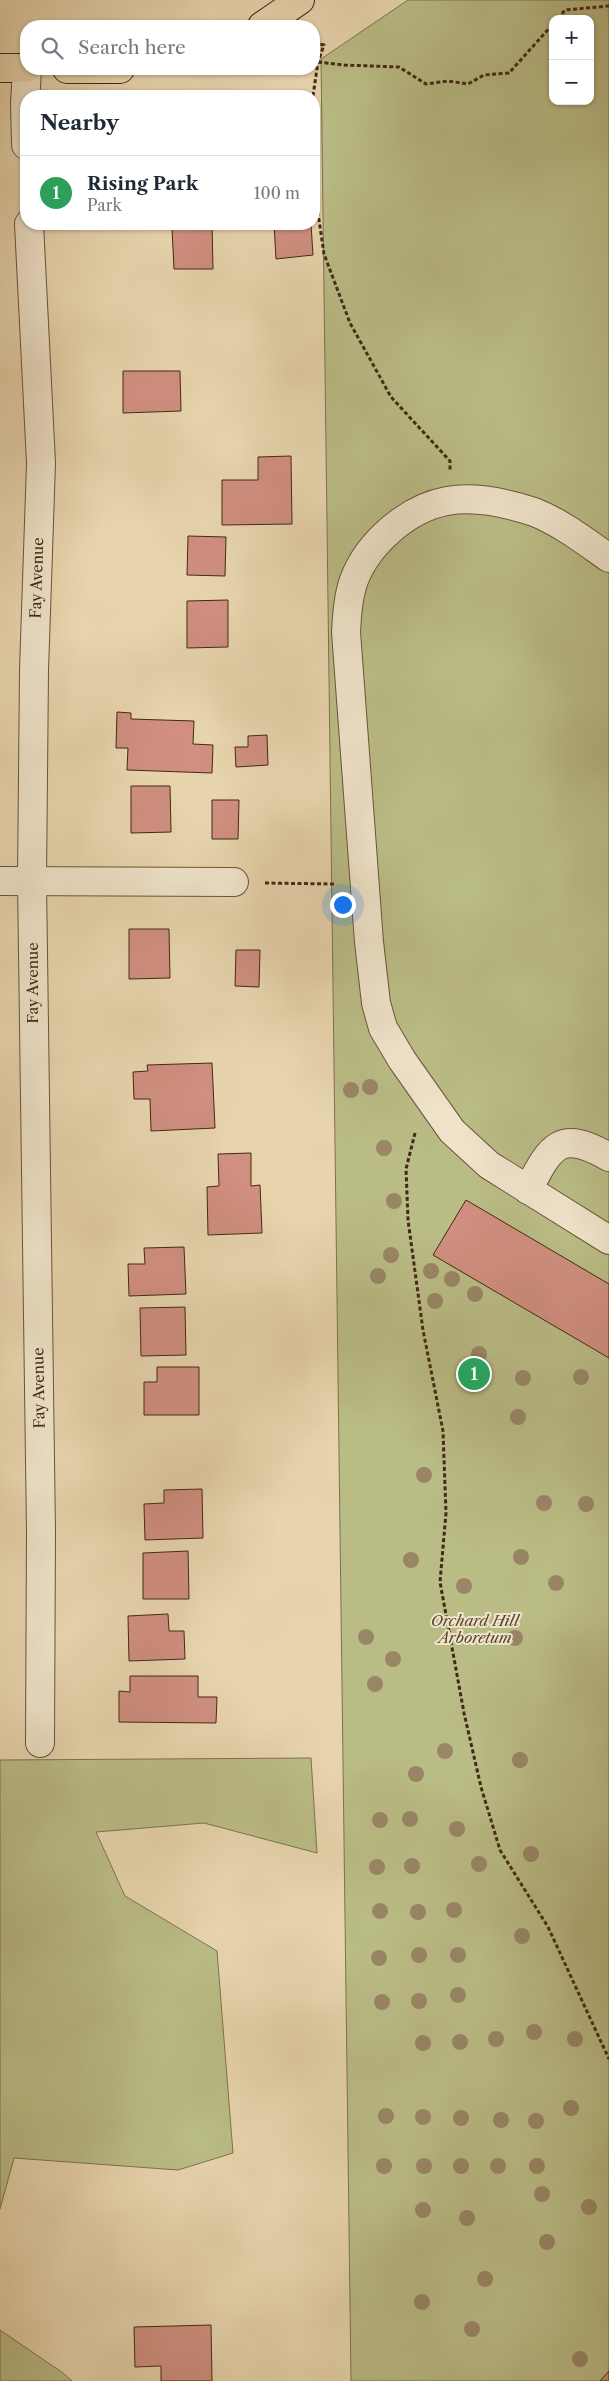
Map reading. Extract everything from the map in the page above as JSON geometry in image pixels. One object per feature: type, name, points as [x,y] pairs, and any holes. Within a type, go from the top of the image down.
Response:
[{"type":"main road","points":[[271,20],[300,0]]},
{"type":"main road","points":[[0,68],[20,68]]},
{"type":"street","points":[[26,90],[27,75]]},
{"type":"street","name":"Fay Avenue","points":[[29,230],[41,463],[34,670],[32,881],[41,1532],[40,1742]]},
{"type":"street","points":[[609,558],[536,513],[508,504],[483,500],[447,501],[419,510],[378,542],[361,564],[354,581],[348,606],[346,632],[376,1003],[383,1028],[402,1060],[452,1131],[489,1165],[609,1240]]},
{"type":"street","points":[[0,881],[234,882]]},
{"type":"street","points":[[528,1190],[540,1166],[550,1152],[569,1142],[587,1144],[609,1157]]},
{"type":"path","points":[[561,15],[565,10],[609,6]]},
{"type":"path","points":[[320,62],[399,67],[426,84],[448,81],[468,84],[484,75],[509,74],[549,29]]},
{"type":"path","points":[[320,44],[324,45],[320,56]]},
{"type":"path","points":[[314,90],[316,75]]},
{"type":"path","points":[[320,227],[324,254],[350,323],[391,398],[450,461],[447,501]]},
{"type":"path","points":[[234,882],[365,885]]},
{"type":"path","points":[[426,1092],[406,1169],[408,1220],[423,1330],[442,1431],[446,1513],[440,1582],[447,1624],[468,1731],[500,1850],[548,1927],[609,2059]]},
{"type":"green space","name":"Orchard Hill Arboretum","points":[[408,0],[609,0],[609,2381],[351,2381],[321,59]]},
{"type":"green space","points":[[311,1758],[317,1853],[204,1823],[96,1832],[125,1896],[217,1951],[233,2153],[178,2170],[14,2158],[0,2209],[0,1760]]},
{"type":"green space","points":[[0,2330],[63,2373],[72,2381],[0,2381]]},
{"type":"building","points":[[172,230],[212,230],[213,269],[174,269]]},
{"type":"building","points":[[274,230],[311,230],[313,255],[276,259]]},
{"type":"building","points":[[123,371],[180,371],[181,411],[123,413]]},
{"type":"building","points":[[291,456],[292,524],[222,525],[222,480],[258,480],[258,457]]},
{"type":"building","points":[[188,536],[226,537],[225,576],[187,575]]},
{"type":"building","points":[[228,600],[228,647],[187,648],[187,601]]},
{"type":"building","points":[[117,712],[131,713],[131,719],[194,721],[193,744],[213,745],[212,773],[127,770],[128,748],[116,748]]},
{"type":"building","points":[[267,735],[268,765],[236,767],[235,747],[248,747],[248,736]]},
{"type":"building","points":[[131,786],[170,786],[171,832],[131,833]]},
{"type":"building","points":[[212,800],[239,800],[238,839],[212,839]]},
{"type":"building","points":[[129,929],[169,929],[170,978],[129,979]]},
{"type":"building","points":[[236,950],[260,950],[259,987],[235,986]]},
{"type":"building","points":[[212,1063],[215,1128],[151,1131],[150,1099],[134,1099],[133,1072],[148,1071],[147,1065]]},
{"type":"building","points":[[251,1153],[251,1186],[260,1185],[262,1233],[208,1235],[207,1187],[219,1186],[218,1154]]},
{"type":"building","points":[[466,1200],[609,1284],[609,1358],[433,1255]]},
{"type":"building","points":[[184,1247],[186,1294],[129,1296],[128,1264],[145,1264],[144,1248]]},
{"type":"building","points":[[185,1307],[186,1355],[141,1356],[140,1308]]},
{"type":"building","points":[[157,1367],[199,1367],[199,1415],[144,1415],[144,1382],[157,1382]]},
{"type":"building","points":[[202,1489],[203,1538],[145,1540],[144,1504],[164,1503],[164,1490]]},
{"type":"building","points":[[188,1551],[189,1599],[143,1599],[143,1553]]},
{"type":"building","points":[[168,1614],[169,1631],[184,1631],[185,1659],[129,1661],[128,1616]]},
{"type":"building","points":[[130,1676],[198,1676],[198,1697],[217,1697],[216,1723],[119,1722],[119,1691],[130,1692]]},
{"type":"building","points":[[211,2325],[212,2381],[161,2381],[161,2366],[135,2367],[134,2327]]},
{"type":"building","points":[[609,2371],[609,2381],[600,2381]]},
{"type":"place","name":"Rising Park","points":[[474,1374]]}]
